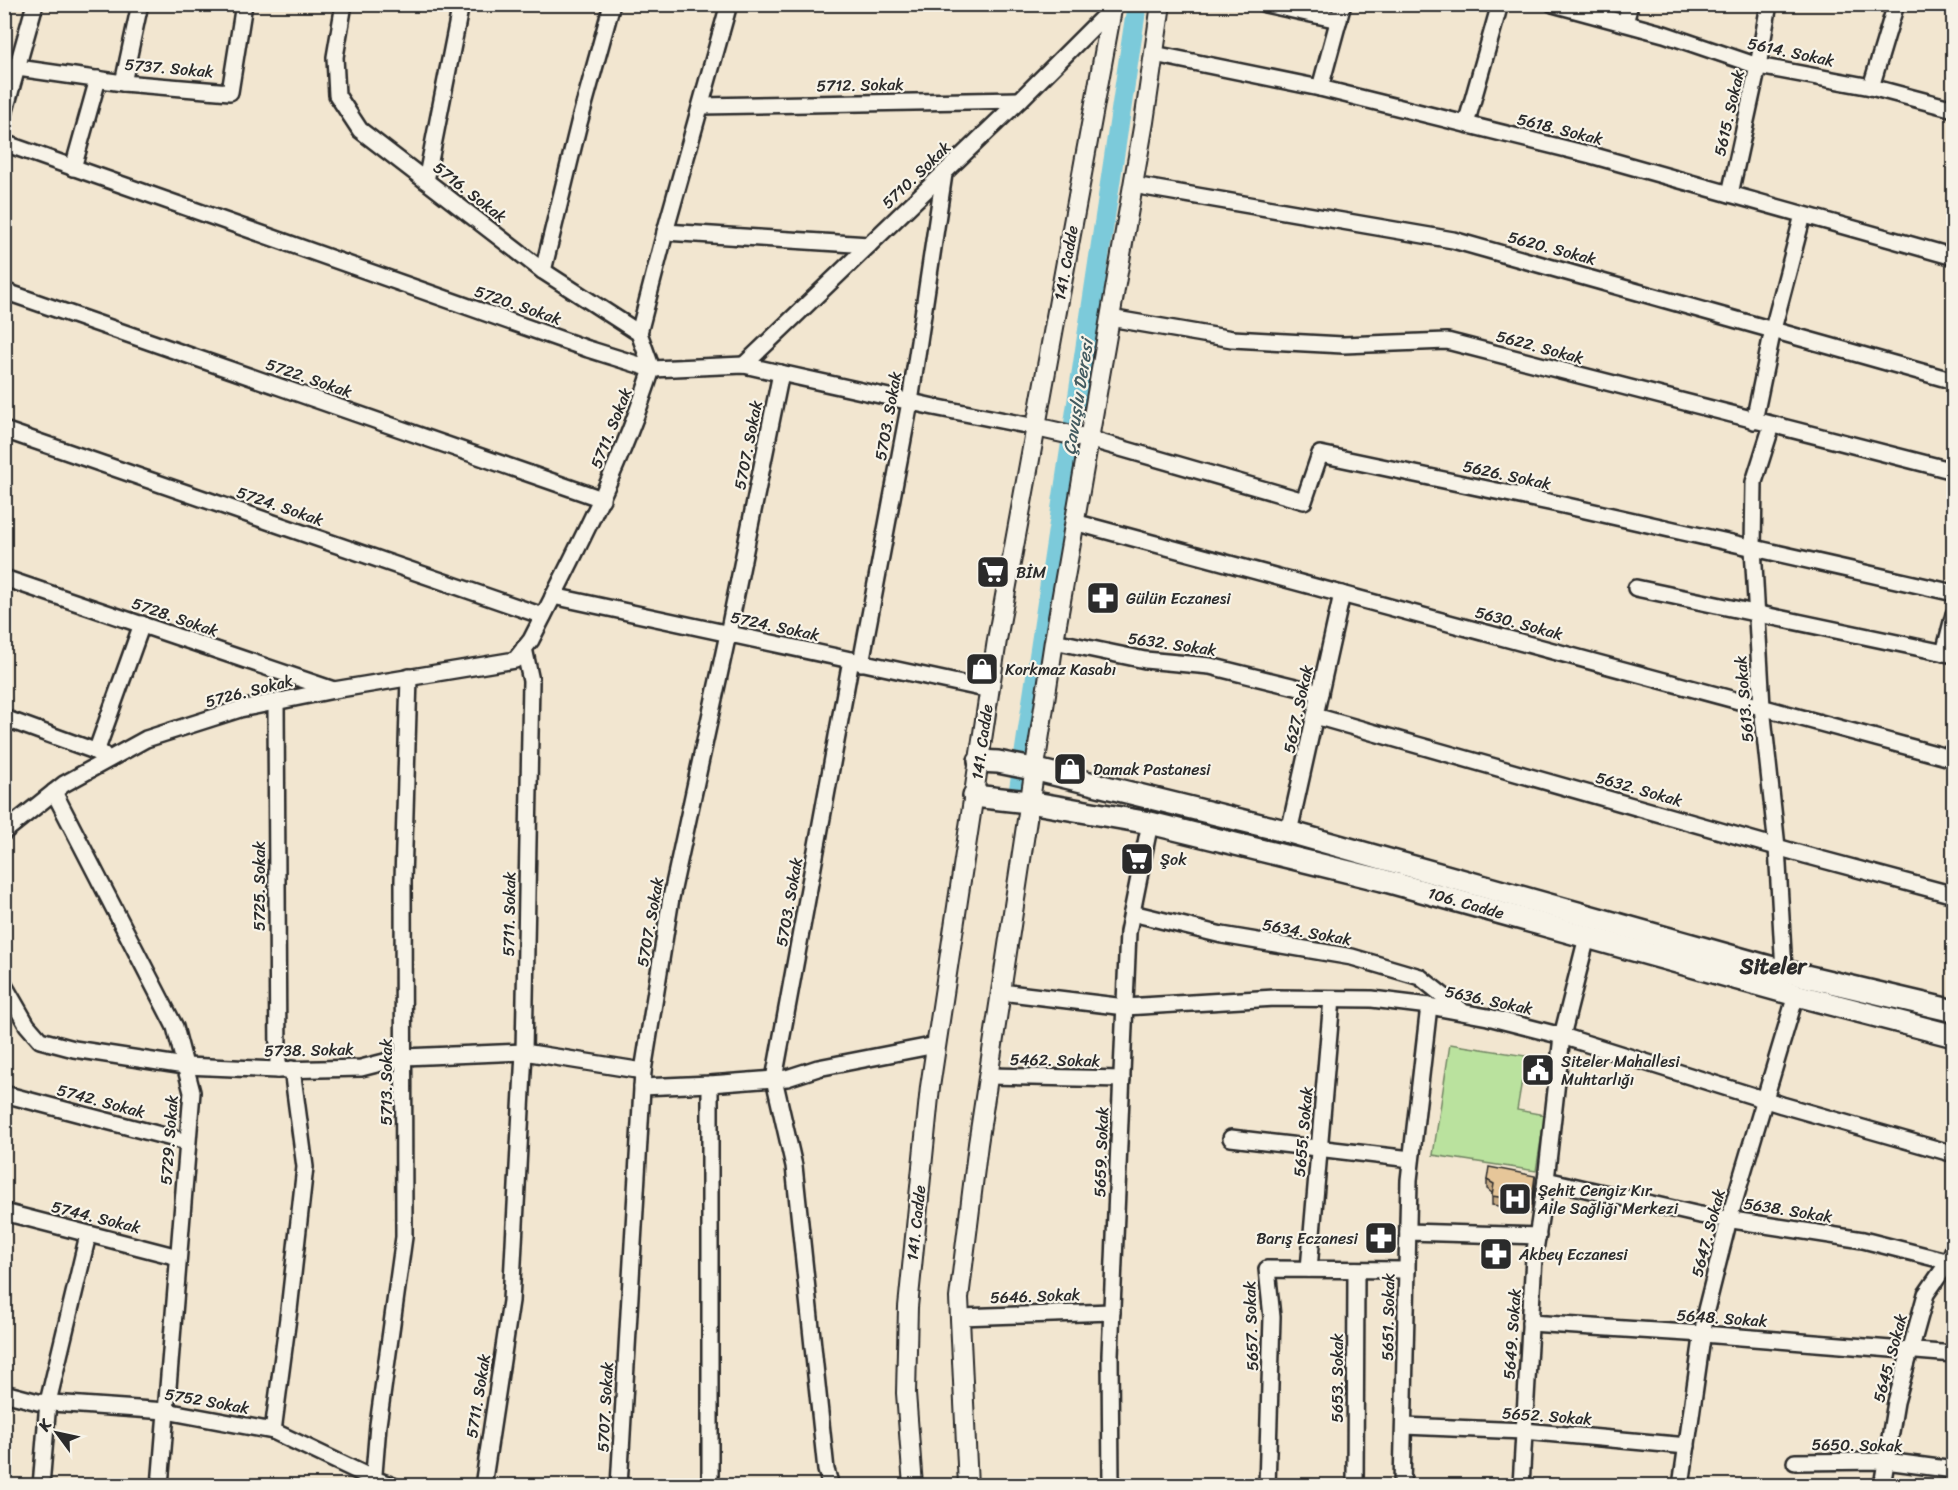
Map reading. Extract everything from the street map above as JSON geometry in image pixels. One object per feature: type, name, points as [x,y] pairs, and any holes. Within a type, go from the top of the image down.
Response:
[{"type":"main road","name":"106. Cadde","points":[[989,761],[1289,832],[1784,971],[1953,1011]]},
{"type":"main road","name":"106. Cadde","points":[[982,798],[1029,802],[1150,823],[1382,880],[1796,995],[1953,1036]]},
{"type":"street","points":[[4,114],[13,71],[35,4]]},
{"type":"street","points":[[123,83],[140,4]]},
{"type":"street","name":"5737. Sokak","points":[[13,71],[230,92],[244,4]]},
{"type":"street","name":"5716. Sokak","points":[[344,4],[335,57],[337,95],[360,130],[543,272],[639,333]]},
{"type":"street","points":[[426,181],[461,4]]},
{"type":"street","points":[[543,272],[579,123],[612,4]]},
{"type":"street","points":[[652,369],[639,333],[729,4]]},
{"type":"street","points":[[968,1485],[959,1298],[978,1144],[1054,641],[1133,185],[1161,4]]},
{"type":"street","points":[[1265,4],[1339,20]]},
{"type":"street","points":[[1320,88],[1343,4]]},
{"type":"street","points":[[1466,124],[1500,4]]},
{"type":"street","name":"5614. Sokak","points":[[1553,4],[1664,34],[1758,66],[1871,87],[1953,108]]},
{"type":"street","points":[[1625,24],[1630,4]]},
{"type":"street","name":"5615. Sokak","points":[[1730,194],[1769,4]]},
{"type":"street","points":[[1871,87],[1896,4]]},
{"type":"street","name":"5710. Sokak","points":[[744,365],[1020,100],[1112,6]]},
{"type":"street","name":"141. Cadde","points":[[913,1485],[906,1393],[908,1307],[930,1087],[989,761],[990,690],[1112,6]]},
{"type":"street","name":"5618. Sokak","points":[[1154,54],[1320,88],[1591,155],[1953,257]]},
{"type":"street","points":[[73,168],[98,80]]},
{"type":"street","name":"5712. Sokak","points":[[701,106],[1020,100]]},
{"type":"street","name":"5720. Sokak","points":[[4,143],[577,345],[652,369],[744,365],[910,402],[1037,427]]},
{"type":"street","name":"5703. Sokak","points":[[774,1079],[910,402],[944,174]]},
{"type":"street","name":"5620. Sokak","points":[[1133,185],[1453,240],[1953,381]]},
{"type":"street","points":[[1754,421],[1773,329],[1803,214]]},
{"type":"street","points":[[665,232],[868,245]]},
{"type":"street","name":"5722. Sokak","points":[[4,291],[602,499]]},
{"type":"street","name":"5622. Sokak","points":[[1110,318],[1232,339],[1343,345],[1447,341],[1953,471]]},
{"type":"street","name":"5711. Sokak","points":[[483,1485],[511,1301],[524,1052],[531,681],[524,648],[531,640],[602,499],[652,369]]},
{"type":"street","name":"5707. Sokak","points":[[619,1485],[643,1071],[671,898],[781,373]]},
{"type":"street","name":"5613. Sokak","points":[[1772,425],[1754,482],[1753,548],[1755,613],[1777,848],[1784,971]]},
{"type":"street","points":[[1037,427],[1088,439]]},
{"type":"street","name":"5724. Sokak","points":[[4,430],[543,616]]},
{"type":"street","name":"5626. Sokak","points":[[1088,439],[1304,501],[1320,454],[1953,593]]},
{"type":"street","name":"5630. Sokak","points":[[1074,522],[1953,759]]},
{"type":"street","name":"5728. Sokak","points":[[4,578],[334,690]]},
{"type":"street","points":[[1636,588],[1949,654],[1953,614]]},
{"type":"street","name":"5627. Sokak","points":[[1289,832],[1342,594]]},
{"type":"street","name":"5724. Sokak","points":[[553,596],[990,690]]},
{"type":"street","points":[[96,752],[142,624]]},
{"type":"street","name":"5632. Sokak","points":[[1054,641],[1145,660],[1210,666],[1320,693]]},
{"type":"street","name":"5726. Sokak","points":[[4,832],[64,784],[146,739],[240,710],[276,702],[515,660],[524,648]]},
{"type":"street","name":"5713. Sokak","points":[[374,1482],[378,1425],[404,1237],[403,879],[409,677]]},
{"type":"street","name":"5725. Sokak","points":[[273,1431],[305,1167],[285,1069],[276,702]]},
{"type":"street","name":"5632. Sokak","points":[[1315,716],[1777,848],[1953,895]]},
{"type":"street","points":[[4,718],[112,758]]},
{"type":"street","name":"5729. Sokak","points":[[54,792],[175,1027],[192,1092],[160,1485]]},
{"type":"street","name":"5659. Sokak","points":[[1111,1485],[1110,1355],[1128,932],[1150,823]]},
{"type":"street","name":"5634. Sokak","points":[[1132,913],[1222,935],[1352,957],[1420,977],[1464,1012]]},
{"type":"street","name":"5649. Sokak","points":[[1521,1485],[1530,1323],[1562,1036],[1587,937]]},
{"type":"street","name":"5738. Sokak","points":[[4,985],[27,1025],[40,1040],[74,1049],[185,1066],[285,1069],[362,1068],[404,1057],[524,1052],[643,1071]]},
{"type":"street","name":"5636. Sokak","points":[[1001,992],[1125,1007],[1275,998],[1372,999],[1429,1006],[1464,1012],[1562,1036],[1765,1100],[1953,1154]]},
{"type":"street","name":"5647. Sokak","points":[[1681,1485],[1706,1310],[1729,1219],[1796,995]]},
{"type":"street","name":"5655. Sokak","points":[[1309,1269],[1332,999]]},
{"type":"street","name":"5651. Sokak","points":[[1402,1485],[1411,1159],[1429,1006]]},
{"type":"street","points":[[642,1087],[788,1078],[818,1068],[936,1045]]},
{"type":"street","name":"5462. Sokak","points":[[988,1076],[1122,1079]]},
{"type":"street","points":[[774,1079],[794,1166],[826,1470],[831,1485]]},
{"type":"street","points":[[710,1084],[710,1479]]},
{"type":"street","name":"5742. Sokak","points":[[4,1094],[188,1142]]},
{"type":"street","points":[[1231,1138],[1411,1159]]},
{"type":"street","name":"5638. Sokak","points":[[1546,1180],[1700,1215],[1863,1240],[1952,1257]]},
{"type":"street","name":"5744. Sokak","points":[[4,1212],[178,1257]]},
{"type":"street","points":[[1408,1232],[1538,1236]]},
{"type":"street","points":[[42,1485],[48,1402],[88,1235]]},
{"type":"street","name":"5645. Sokak","points":[[1882,1485],[1896,1402],[1926,1294],[1952,1257]]},
{"type":"street","name":"5657. Sokak","points":[[1268,1485],[1272,1317],[1267,1269],[1407,1270]]},
{"type":"street","name":"5653. Sokak","points":[[1354,1485],[1356,1270]]},
{"type":"street","name":"5646. Sokak","points":[[960,1317],[1112,1312]]},
{"type":"street","name":"5648. Sokak","points":[[1530,1323],[1953,1354]]},
{"type":"street","name":"5752 Sokak","points":[[4,1393],[38,1402],[166,1411],[273,1431],[374,1482],[393,1485]]},
{"type":"street","name":"5652. Sokak","points":[[1404,1426],[1524,1431],[1687,1446]]},
{"type":"street","name":"5650. Sokak","points":[[1795,1462],[1886,1461],[1953,1470]]},
{"type":"green space","points":[[1450,1044],[1526,1056],[1517,1110],[1545,1115],[1536,1171],[1433,1155]]},
{"type":"building","points":[[1489,1167],[1535,1176],[1532,1199],[1520,1198],[1520,1200],[1492,1196],[1494,1184],[1487,1180]]},
{"type":"waterway","name":"Çavuşlu Deresi","points":[[1019,789],[1137,4]]},
{"type":"place","name":"BİM","points":[[993,572]]},
{"type":"place","name":"Gülün Eczanesi","points":[[1103,598]]},
{"type":"place","name":"Korkmaz Kasabı","points":[[982,669]]},
{"type":"place","name":"Damak Pastanesi","points":[[1070,769]]},
{"type":"place","name":"Şok","points":[[1137,859]]},
{"type":"place","name":"Siteler Mahallesi Muhtarlığı","points":[[1538,1070]]},
{"type":"place","name":"Şehit Cengiz Kır Aile Sağlığı Merkezi","points":[[1515,1199]]},
{"type":"place","name":"Barış Eczanesi","points":[[1381,1238]]},
{"type":"place","name":"Akbey Eczanesi","points":[[1496,1254]]},
{"type":"district","name":"Siteler","points":[[1773,966]]}]
